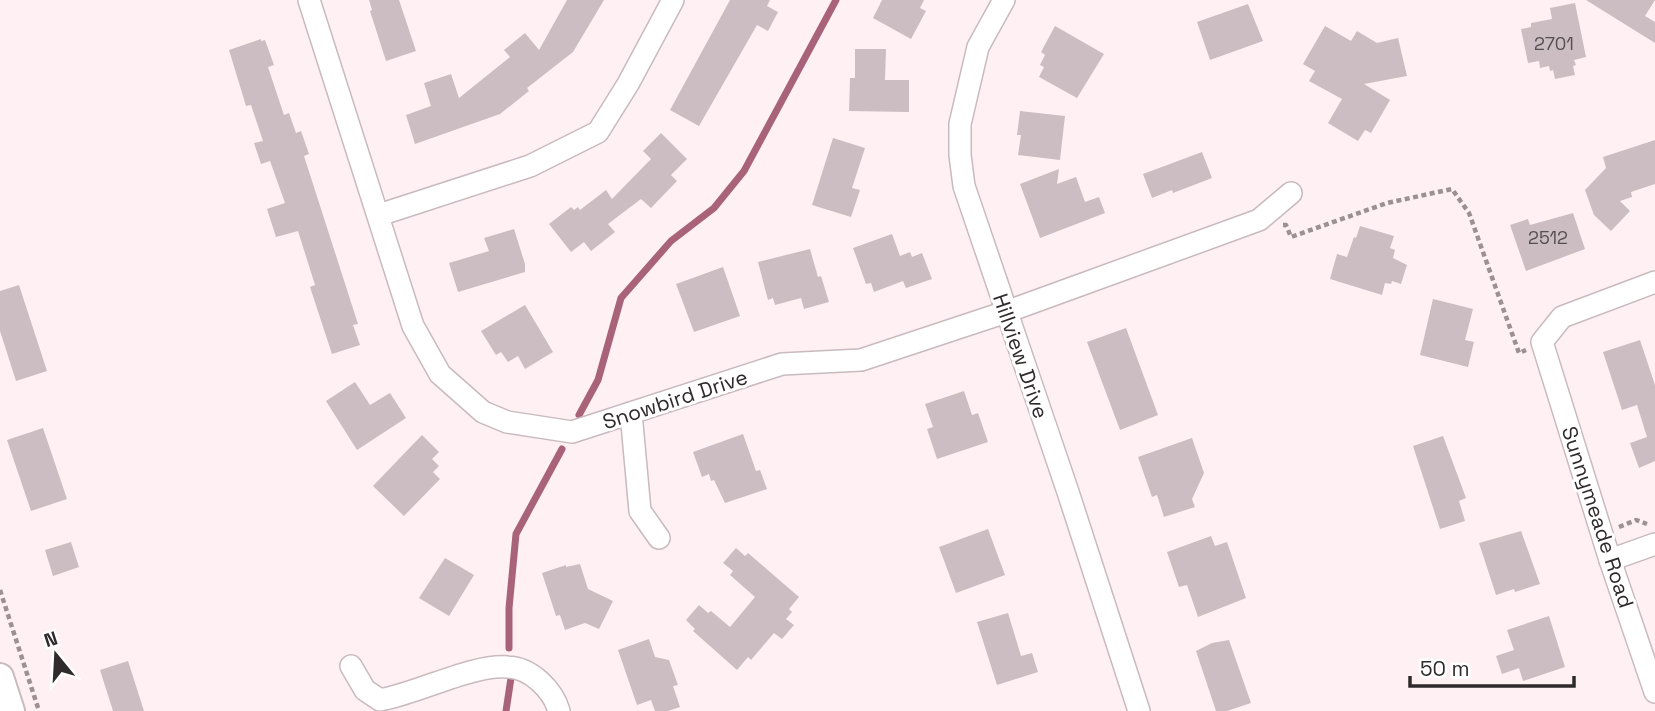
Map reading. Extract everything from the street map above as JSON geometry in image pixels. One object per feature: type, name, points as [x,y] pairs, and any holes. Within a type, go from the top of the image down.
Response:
[{"type":"street","name":"Snowbird Drive","points":[[309,0],[413,327],[440,374],[483,411],[508,422],[572,432],[782,364],[861,360],[1006,312],[1259,220],[1291,193]]},
{"type":"street","points":[[379,215],[530,166],[597,132],[628,84],[673,0]]},
{"type":"street","name":"Hillview Drive","points":[[1004,0],[978,47],[960,124],[964,186],[1139,711]]},
{"type":"street","points":[[1542,342],[1562,317],[1655,282]]},
{"type":"street","name":"Sunnymeade Road","points":[[1542,342],[1610,560],[1655,692]]},
{"type":"street","points":[[631,414],[640,511],[659,538]]},
{"type":"street","points":[[1610,560],[1655,544]]},
{"type":"street","points":[[351,666],[365,690],[380,700],[404,695],[475,670],[509,667],[538,678],[556,702],[559,711]]},
{"type":"street","points":[[0,677],[11,711]]},
{"type":"path","points":[[1259,220],[1286,225],[1291,237],[1387,203],[1452,189],[1469,213],[1519,353],[1542,342]]},
{"type":"path","points":[[1602,534],[1636,520],[1647,524],[1655,521]]},
{"type":"path","points":[[0,590],[39,711]]},
{"type":"building","points":[[369,0],[399,0],[416,51],[386,61]]},
{"type":"building","points":[[567,0],[604,0],[573,52],[527,88],[529,91],[500,114],[415,144],[406,115],[431,106],[424,83],[451,74],[459,98],[510,57],[504,50],[525,33],[539,50]]},
{"type":"building","points":[[730,0],[770,0],[767,6],[778,12],[768,31],[757,25],[699,126],[670,110]]},
{"type":"building","points":[[882,0],[924,0],[920,8],[926,11],[911,39],[873,18]]},
{"type":"building","points":[[1586,0],[1655,0],[1645,16],[1655,22],[1655,43]]},
{"type":"building","points":[[1575,3],[1586,57],[1574,60],[1575,75],[1555,79],[1549,66],[1540,68],[1539,61],[1528,63],[1521,29],[1531,27],[1531,23],[1552,19],[1550,8]]},
{"type":"building","points":[[1248,4],[1263,41],[1210,60],[1197,22]]},
{"type":"building","points":[[1055,26],[1104,54],[1077,98],[1039,77],[1044,67],[1040,65],[1045,55],[1041,52]]},
{"type":"building","points":[[1325,26],[1351,41],[1357,31],[1377,43],[1398,38],[1407,76],[1364,84],[1390,100],[1371,133],[1365,130],[1358,141],[1328,123],[1342,99],[1309,81],[1315,71],[1303,64]]},
{"type":"building","points":[[265,40],[274,65],[268,67],[284,115],[289,113],[296,133],[301,131],[309,154],[304,156],[358,324],[353,325],[360,345],[332,354],[310,287],[315,285],[298,231],[276,237],[267,209],[285,203],[270,161],[261,164],[254,143],[263,141],[251,105],[246,106],[229,50]]},
{"type":"building","points":[[855,49],[886,49],[885,80],[909,80],[909,112],[849,111],[850,78],[855,78]]},
{"type":"building","points":[[1020,111],[1065,116],[1060,160],[1018,155]]},
{"type":"building","points":[[661,133],[687,159],[671,175],[677,181],[651,208],[641,199],[608,224],[615,232],[591,251],[584,242],[571,252],[549,224],[571,207],[574,210],[578,207],[580,210],[606,190],[612,199],[651,159],[643,151]]},
{"type":"building","points":[[833,138],[865,148],[852,188],[860,190],[851,217],[812,205]]},
{"type":"building","points":[[1655,140],[1655,184],[1631,192],[1632,197],[1620,201],[1630,211],[1611,231],[1594,215],[1585,190],[1606,168],[1603,157]]},
{"type":"building","points":[[1202,152],[1212,178],[1152,198],[1143,174]]},
{"type":"building","points":[[1059,169],[1057,184],[1076,177],[1085,202],[1099,197],[1105,213],[1040,238],[1020,184]]},
{"type":"building","points":[[1573,213],[1585,249],[1526,271],[1510,225],[1528,219],[1530,225]]},
{"type":"building","points":[[1360,226],[1394,236],[1390,248],[1395,250],[1393,258],[1407,265],[1401,284],[1392,281],[1391,284],[1385,283],[1382,295],[1330,279],[1337,254],[1347,257]]},
{"type":"building","points":[[514,229],[525,272],[458,292],[449,263],[489,251],[484,238]]},
{"type":"building","points":[[892,234],[900,256],[910,252],[912,257],[922,253],[932,279],[906,288],[903,281],[874,292],[871,283],[866,284],[853,248]]},
{"type":"building","points":[[810,249],[829,302],[804,309],[801,298],[775,305],[773,298],[768,300],[758,262]]},
{"type":"building","points":[[723,267],[740,316],[694,332],[676,284]]},
{"type":"building","points":[[19,285],[47,371],[16,381],[0,331],[0,291]]},
{"type":"building","points":[[1433,299],[1473,309],[1465,340],[1474,342],[1468,367],[1420,355]]},
{"type":"building","points":[[525,305],[553,352],[525,369],[518,356],[508,362],[501,352],[496,355],[481,331]]},
{"type":"building","points":[[1126,328],[1158,415],[1120,430],[1087,342]]},
{"type":"building","points":[[1640,340],[1655,385],[1655,461],[1639,468],[1630,443],[1647,437],[1637,405],[1622,410],[1603,352]]},
{"type":"building","points":[[355,382],[370,405],[390,393],[406,418],[357,450],[326,401]]},
{"type":"building","points":[[964,391],[972,415],[978,413],[988,442],[937,459],[927,429],[933,427],[925,404]]},
{"type":"building","points":[[43,428],[67,499],[31,511],[7,440]]},
{"type":"building","points":[[743,434],[756,471],[760,470],[767,489],[725,503],[709,474],[702,477],[693,452]]},
{"type":"building","points":[[422,435],[439,452],[432,459],[439,466],[433,472],[440,479],[404,516],[373,486]]},
{"type":"building","points":[[1443,436],[1466,498],[1459,501],[1465,521],[1440,529],[1413,446]]},
{"type":"building","points":[[1192,438],[1204,473],[1192,499],[1195,507],[1164,517],[1157,495],[1152,497],[1138,457]]},
{"type":"building","points":[[988,529],[1005,575],[956,593],[939,547]]},
{"type":"building","points":[[1521,531],[1540,584],[1496,595],[1479,543]]},
{"type":"building","points":[[1211,536],[1215,546],[1227,542],[1246,598],[1198,617],[1187,585],[1179,587],[1167,552]]},
{"type":"building","points":[[71,542],[79,567],[53,576],[45,550]]},
{"type":"building","points":[[736,548],[745,556],[748,553],[799,597],[789,609],[792,612],[786,619],[794,625],[782,639],[774,633],[751,660],[748,657],[737,670],[693,631],[695,629],[686,620],[699,605],[730,627],[755,597],[730,575],[733,571],[723,563]]},
{"type":"building","points":[[445,558],[474,575],[449,616],[419,598]]},
{"type":"building","points":[[580,564],[588,589],[613,601],[599,629],[585,623],[565,630],[560,615],[556,616],[542,573],[566,565]]},
{"type":"building","points":[[1008,613],[1021,656],[1032,653],[1038,672],[997,685],[977,622]]},
{"type":"building","points":[[1549,616],[1565,667],[1523,681],[1519,668],[1502,674],[1496,656],[1514,650],[1507,630]]},
{"type":"building","points":[[649,639],[655,657],[669,660],[678,685],[673,686],[680,707],[655,711],[651,700],[637,705],[618,650]]},
{"type":"building","points":[[1229,640],[1251,703],[1227,711],[1216,711],[1196,651],[1212,643]]},
{"type":"building","points":[[128,661],[144,711],[113,711],[100,670]]},
{"type":"waterway","points":[[579,415],[598,380],[621,298],[671,241],[714,208],[744,171],[836,0]]},
{"type":"waterway","points":[[509,648],[509,608],[516,534],[562,449]]},
{"type":"waterway","points":[[506,711],[511,678]]}]
